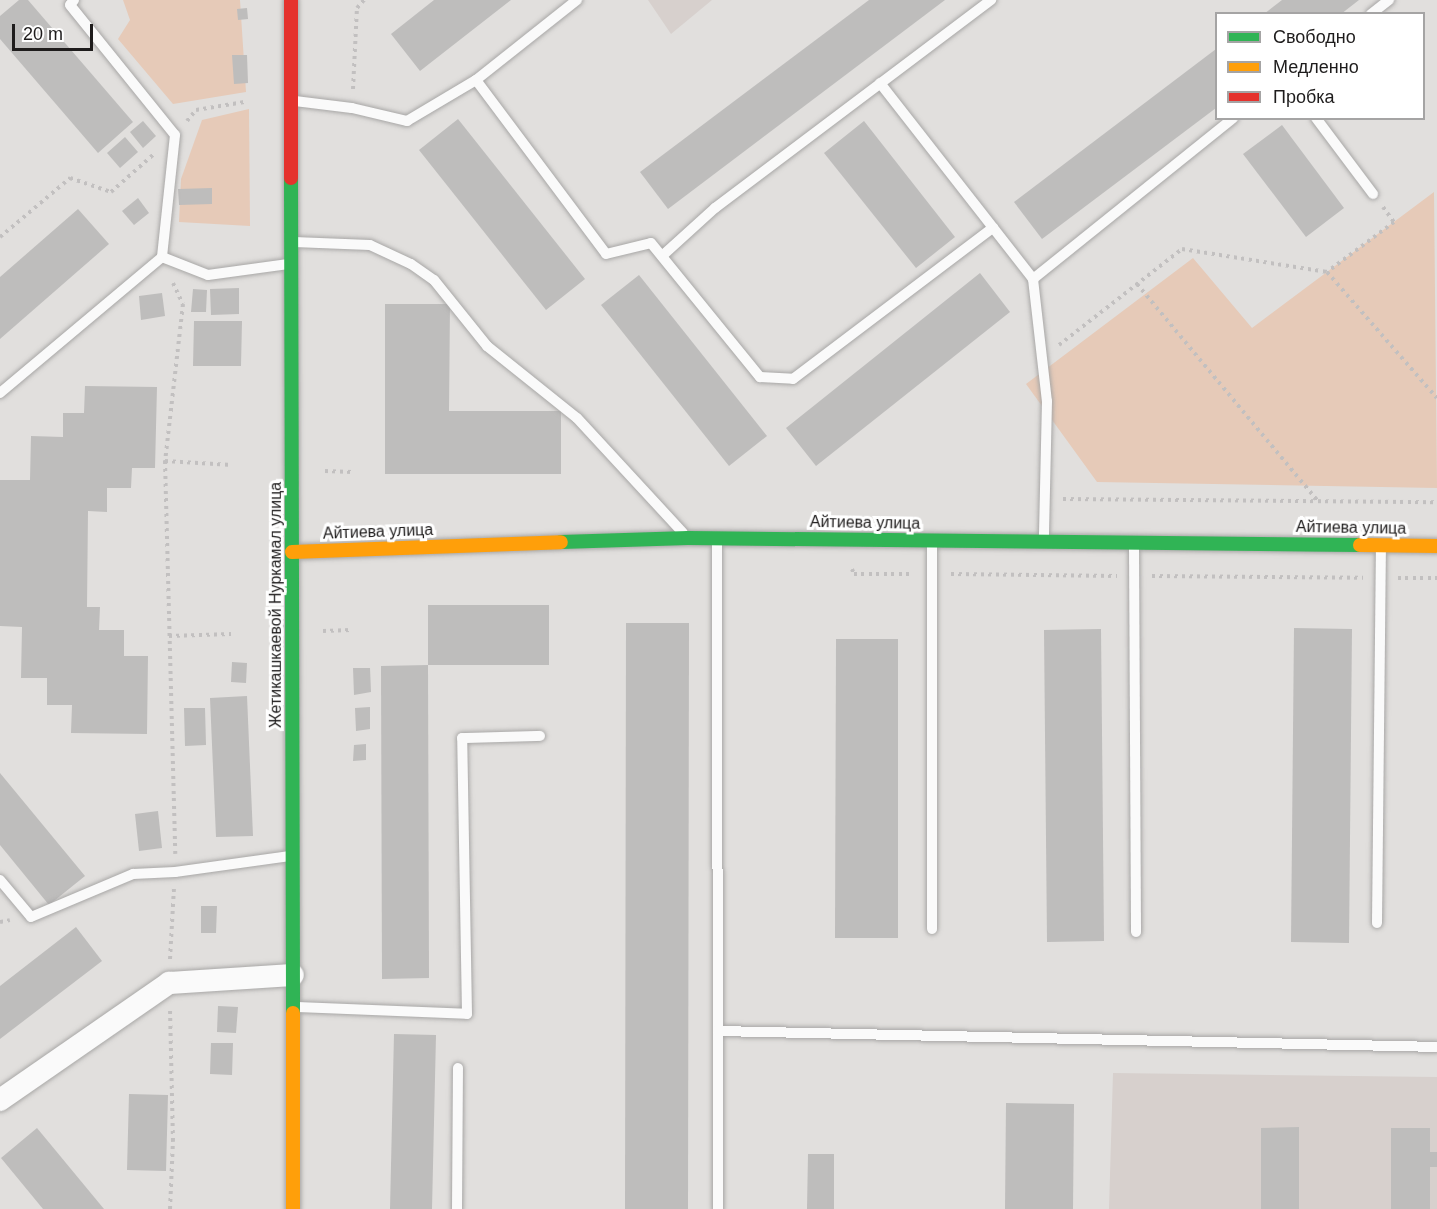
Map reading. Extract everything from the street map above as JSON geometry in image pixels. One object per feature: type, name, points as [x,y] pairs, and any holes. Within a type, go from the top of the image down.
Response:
[{"type":"street","name":"Жетикашкаевой Нуркамал улица","points":[[291,0],[293,1209]]},
{"type":"street","name":"Айтиева улица","points":[[292,552],[688,538],[1437,546]]},
{"type":"street","points":[[0,1100],[169,983],[293,975]]},
{"type":"lane","points":[[0,393],[162,257],[175,135],[70,5],[74,0]]},
{"type":"lane","points":[[291,101],[352,108],[408,121],[476,80],[577,0]]},
{"type":"lane","points":[[662,256],[715,208],[991,0]]},
{"type":"lane","points":[[1374,12],[1389,0]]},
{"type":"lane","points":[[476,80],[606,254],[651,243],[760,377],[793,379],[993,228]]},
{"type":"lane","points":[[880,83],[1034,279],[1047,401],[1044,542]]},
{"type":"lane","points":[[1034,279],[1231,120]]},
{"type":"lane","points":[[1318,120],[1373,194]]},
{"type":"lane","points":[[292,242],[370,245],[411,264],[434,280],[487,346],[577,418],[688,538]]},
{"type":"lane","points":[[162,257],[208,275],[292,264]]},
{"type":"lane","points":[[717,538],[718,1209]]},
{"type":"lane","points":[[932,540],[932,929]]},
{"type":"lane","points":[[1134,542],[1136,932]]},
{"type":"lane","points":[[1377,923],[1381,545]]},
{"type":"lane","points":[[293,1006],[467,1014],[462,738],[540,736]]},
{"type":"lane","points":[[0,880],[31,917],[133,874],[175,872],[293,855]]},
{"type":"lane","points":[[718,1031],[1437,1047]]},
{"type":"lane","points":[[457,1209],[458,1068]]},
{"type":"path","points":[[352,108],[357,8],[364,0]]},
{"type":"path","points":[[0,237],[70,178],[111,192],[175,135],[196,110],[244,102]]},
{"type":"path","points":[[1327,272],[1394,222],[1373,194]]},
{"type":"path","points":[[1043,358],[1182,249],[1327,272],[1437,398]]},
{"type":"path","points":[[162,257],[183,304],[165,461],[175,872],[169,983],[173,1140],[170,1209]]},
{"type":"path","points":[[1137,284],[1317,501]]},
{"type":"path","points":[[165,461],[232,465]]},
{"type":"path","points":[[325,471],[352,472]]},
{"type":"path","points":[[1045,498],[1437,502]]},
{"type":"path","points":[[323,631],[351,630]]},
{"type":"path","points":[[169,636],[231,634]]},
{"type":"shaded area","points":[[123,0],[240,0],[246,92],[173,104],[118,39],[130,20]]},
{"type":"shaded area","points":[[648,0],[712,0],[671,34]]},
{"type":"shaded area","points":[[249,109],[250,226],[179,222],[181,179],[202,120]]},
{"type":"shaded area","points":[[1434,192],[1437,488],[1097,482],[1026,384],[1193,258],[1252,328]]},
{"type":"shaded area","points":[[1113,1073],[1437,1077],[1437,1209],[1109,1209]]},
{"type":"building","points":[[19,0],[28,0],[133,122],[98,153],[0,39],[0,16]]},
{"type":"building","points":[[434,0],[511,0],[420,71],[391,34]]},
{"type":"building","points":[[869,0],[945,0],[668,209],[640,172]]},
{"type":"building","points":[[1282,0],[1359,0],[1344,12],[1267,12]]},
{"type":"building","points":[[247,8],[248,19],[238,20],[237,9]]},
{"type":"building","points":[[1215,50],[1215,109],[1042,239],[1014,202]]},
{"type":"building","points":[[232,55],[247,55],[248,83],[234,84]]},
{"type":"building","points":[[458,119],[585,279],[546,310],[419,150]]},
{"type":"building","points":[[143,121],[156,136],[143,148],[130,132]]},
{"type":"building","points":[[864,121],[955,237],[916,268],[824,153]]},
{"type":"building","points":[[1282,125],[1344,208],[1306,237],[1243,154]]},
{"type":"building","points":[[125,137],[138,152],[120,168],[107,153]]},
{"type":"building","points":[[212,188],[212,204],[179,205],[178,189]]},
{"type":"building","points":[[138,198],[149,213],[134,225],[122,211]]},
{"type":"building","points":[[78,209],[109,244],[0,339],[0,277]]},
{"type":"building","points":[[980,273],[1010,312],[816,466],[786,428]]},
{"type":"building","points":[[639,275],[767,436],[729,466],[601,305]]},
{"type":"building","points":[[239,288],[239,314],[211,315],[210,289]]},
{"type":"building","points":[[193,289],[207,290],[206,312],[191,312]]},
{"type":"building","points":[[162,293],[165,316],[141,320],[139,296]]},
{"type":"building","points":[[385,304],[450,304],[449,411],[561,411],[561,474],[385,474]]},
{"type":"building","points":[[194,321],[242,321],[241,366],[193,366]]},
{"type":"building","points":[[85,386],[157,387],[155,468],[132,468],[131,488],[107,488],[107,512],[88,511],[87,607],[100,607],[99,630],[124,630],[124,656],[148,656],[147,734],[71,733],[72,705],[47,705],[47,678],[21,678],[22,627],[0,626],[0,480],[30,480],[31,436],[63,437],[63,413],[84,413]]},
{"type":"building","points":[[428,605],[549,605],[549,665],[428,665]]},
{"type":"building","points":[[626,623],[689,623],[688,1209],[625,1209]]},
{"type":"building","points":[[1294,628],[1352,629],[1349,943],[1291,942]]},
{"type":"building","points":[[1101,629],[1104,941],[1047,942],[1044,630]]},
{"type":"building","points":[[836,639],[898,639],[898,938],[835,938]]},
{"type":"building","points":[[232,662],[247,663],[246,683],[231,682]]},
{"type":"building","points":[[428,665],[429,978],[382,979],[381,666]]},
{"type":"building","points":[[353,668],[370,668],[371,692],[354,695]]},
{"type":"building","points":[[247,696],[253,836],[216,837],[210,698]]},
{"type":"building","points":[[370,707],[370,729],[356,731],[355,708]]},
{"type":"building","points":[[184,708],[205,708],[206,745],[185,746]]},
{"type":"building","points":[[366,744],[366,760],[353,761],[354,745]]},
{"type":"building","points":[[0,773],[85,876],[49,905],[0,845]]},
{"type":"building","points":[[158,811],[162,848],[139,851],[135,814]]},
{"type":"building","points":[[201,906],[217,906],[216,933],[201,933]]},
{"type":"building","points":[[76,927],[102,961],[0,1039],[0,986]]},
{"type":"building","points":[[218,1006],[238,1007],[236,1033],[217,1032]]},
{"type":"building","points":[[394,1034],[436,1035],[432,1209],[390,1209]]},
{"type":"building","points":[[211,1043],[233,1043],[232,1075],[210,1074]]},
{"type":"building","points":[[129,1094],[168,1095],[166,1171],[127,1170]]},
{"type":"building","points":[[1006,1103],[1074,1104],[1073,1209],[1005,1209]]},
{"type":"building","points":[[1299,1127],[1299,1209],[1261,1209],[1261,1128]]},
{"type":"building","points":[[37,1128],[104,1209],[43,1209],[1,1158]]},
{"type":"building","points":[[1391,1128],[1430,1128],[1430,1152],[1437,1152],[1437,1167],[1430,1167],[1430,1209],[1391,1209]]},
{"type":"building","points":[[808,1154],[834,1154],[834,1209],[807,1209]]},
{"type":"traffic: fast","points":[[291,178],[293,1013]]},
{"type":"traffic: fast","points":[[561,542],[688,538],[1360,545]]},
{"type":"traffic: slow","points":[[292,552],[561,542]]},
{"type":"traffic: slow","points":[[1360,545],[1437,546]]},
{"type":"traffic: slow","points":[[293,1013],[293,1209]]},
{"type":"traffic: jam","points":[[291,0],[291,178]]}]
